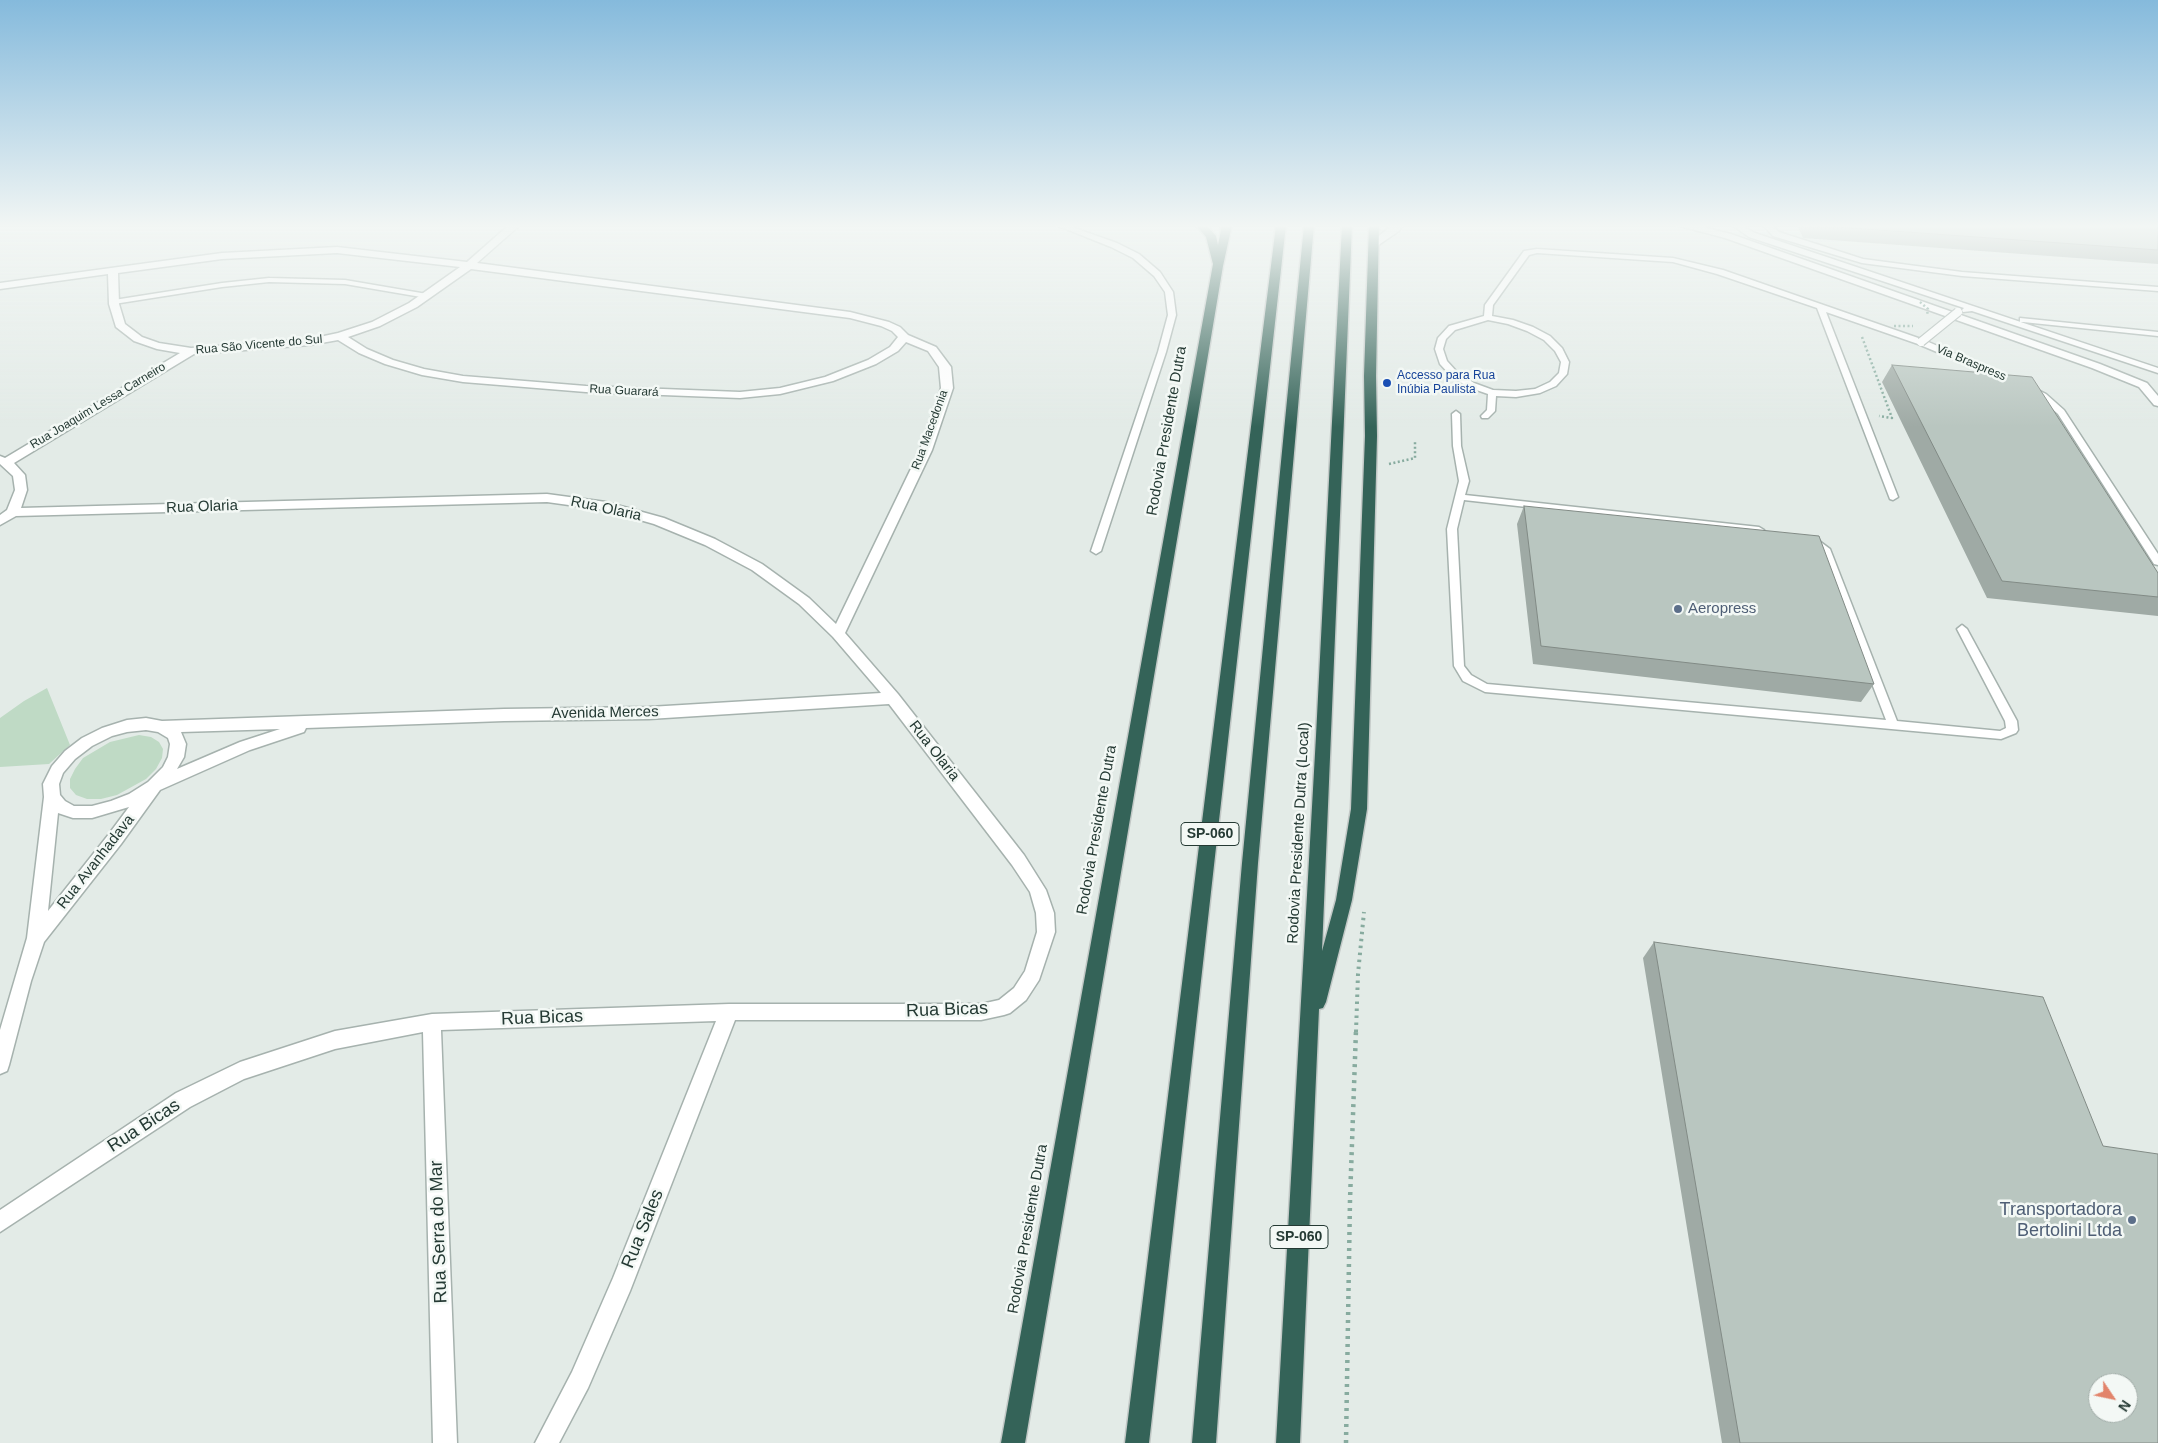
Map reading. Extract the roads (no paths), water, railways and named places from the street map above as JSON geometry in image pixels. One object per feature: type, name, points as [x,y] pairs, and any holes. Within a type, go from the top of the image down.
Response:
[{"type":"highway","name":"Rodovia Presidente Dutra","points":[[1013,1443],[1213,292]]},
{"type":"highway","name":"SP-060","points":[[1137,1443],[1273,292]]},
{"type":"highway","name":"SP-060","points":[[1204,1443],[1250,863],[1303,292]]},
{"type":"highway","name":"Rodovia Presidente Dutra (Local)","points":[[1288,1443],[1344,292]]},
{"type":"highway","points":[[1309,1030],[1344,900],[1359,809],[1371,436],[1370,376],[1373,292]]},
{"type":"highway","points":[[1006,1443],[1028,1350]]},
{"type":"street","name":"Rua São Vicente do Sul","points":[[114,292],[114,302],[120,325],[138,339],[157,346],[191,351],[301,343],[340,336],[376,324],[432,292]]},
{"type":"street","name":"Rua Macedonia","points":[[669,292],[850,316],[885,324],[896,329],[904,337],[932,349],[945,367],[947,388],[926,450],[838,634]]},
{"type":"street","points":[[1887,292],[2096,366],[2143,385],[2158,403]]},
{"type":"street","name":"Rua Guarará","points":[[340,336],[364,351],[389,362],[422,372],[463,379],[586,389],[740,395],[780,391],[829,379],[872,362],[894,349],[904,337]]},
{"type":"street","name":"Rua Joaquim Lessa Carneiro","points":[[3,461],[191,351]]},
{"type":"street","points":[[0,521],[13,512],[21,490],[19,474],[3,461]]},
{"type":"street","name":"Rua Olaria","points":[[13,512],[547,498],[606,506],[659,521],[710,542],[756,567],[804,601],[838,634],[893,698],[1018,860],[1038,890]]},
{"type":"street","name":"Avenida Merces","points":[[162,727],[485,715],[649,713],[893,698]]},
{"type":"street","name":"Avenida Merces","points":[[154,786],[268,737],[316,722]]},
{"type":"street","name":"Rua Avanhadava","points":[[0,1065],[22,981],[36,938],[52,797],[51,784],[57,770],[70,755],[87,742],[107,732],[128,726],[146,724],[162,727],[174,734],[178,744],[176,757],[168,771],[154,786],[115,839],[36,938]]},
{"type":"street","name":"Rua Avanhadava","points":[[52,797],[60,806],[73,812],[92,812],[114,807],[154,786]]},
{"type":"street","name":"Rua Bicas","points":[[0,1222],[183,1100],[240,1071],[335,1040],[432,1022],[729,1012],[981,1012],[1004,1007],[1020,994],[1033,974],[1046,932],[1045,913],[1038,890]]},
{"type":"street","name":"Rua Sales","points":[[548,1443],[580,1380],[622,1283],[729,1012]]},
{"type":"street","name":"Rua Serra do Mar","points":[[432,1022],[446,1443]]},
{"type":"lane","points":[[114,302],[175,292]]},
{"type":"lane","points":[[405,292],[427,296]]},
{"type":"lane","points":[[1096,551],[1162,352],[1172,316],[1169,292]]},
{"type":"lane","points":[[1488,318],[1489,305],[1498,292]]},
{"type":"lane","points":[[1777,292],[1921,342]]},
{"type":"lane","points":[[1925,292],[2158,371]]},
{"type":"lane","points":[[1821,308],[1893,497]]},
{"type":"lane","name":"Via Braspress","points":[[1972,308],[1958,312],[1921,342],[2023,386],[2043,396],[2061,412],[2158,562]]},
{"type":"lane","points":[[1488,318],[1510,322],[1530,328],[1547,338],[1559,350],[1565,362],[1563,374],[1553,384],[1537,391],[1516,394],[1492,393],[1471,385],[1454,374],[1443,362],[1439,349],[1442,338],[1452,328],[1488,318]]},
{"type":"lane","points":[[2003,318],[2158,334]]},
{"type":"lane","points":[[1485,416],[1491,411],[1492,393]]},
{"type":"lane","points":[[1456,414],[1457,446],[1464,481],[1452,529],[1459,666],[1467,678],[1485,688],[2001,735],[2012,730],[2011,721],[1962,629]]},
{"type":"lane","points":[[1461,497],[1771,532]]},
{"type":"lane","points":[[1807,537],[1825,549],[1893,725]]},
{"type":"place","name":"Accesso para Rua Inúbia Paulista","points":[[1387,383]]},
{"type":"place","name":"Aeropress","points":[[1678,609]]},
{"type":"place","name":"Transportadora Bertolini Ltda","points":[[2132,1220]]}]
